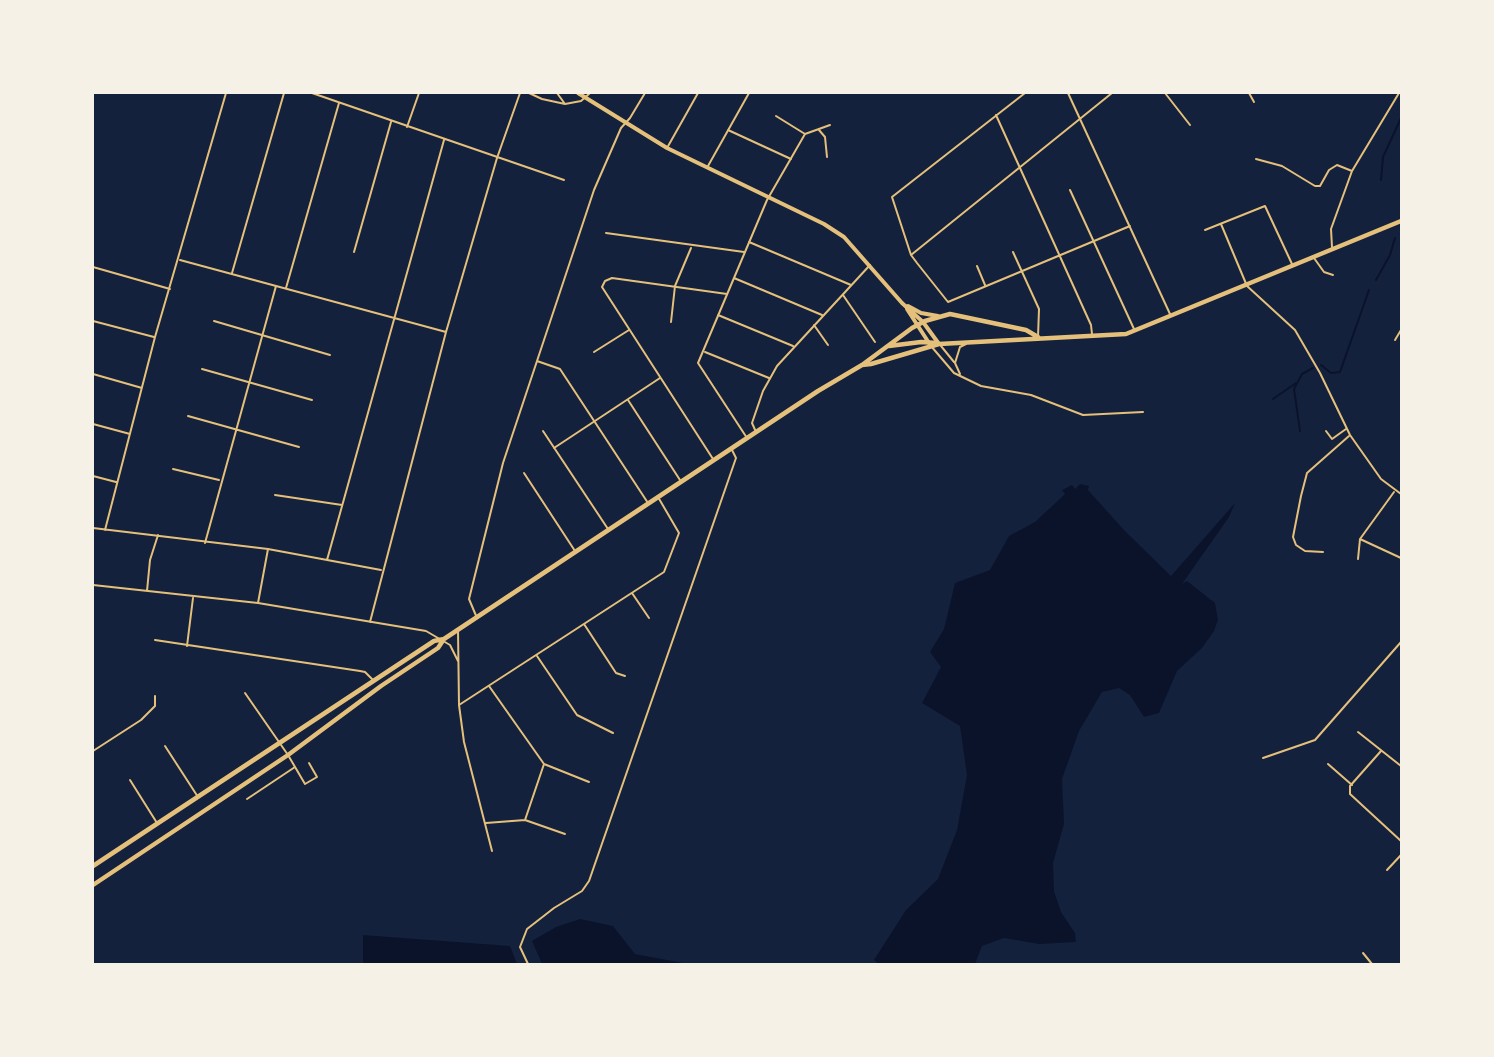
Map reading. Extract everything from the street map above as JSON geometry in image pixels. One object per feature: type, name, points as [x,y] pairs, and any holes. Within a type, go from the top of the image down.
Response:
[{"type":"highway","points":[[886,346],[966,344],[1038,337],[1117,336],[1247,286],[1332,248],[1401,221]]},
{"type":"highway","points":[[93,866],[434,641],[444,639],[477,618],[731,448],[862,365],[886,346],[922,323],[950,314],[1026,330],[1038,337]]},
{"type":"highway","points":[[862,365],[872,364],[930,344]]},
{"type":"highway","points":[[93,884],[288,754],[381,686],[438,648],[444,639]]},
{"type":"main road","points":[[578,93],[666,148],[770,197],[824,224],[844,237],[939,344]]},
{"type":"main road","points":[[902,303],[921,314],[938,316]]},
{"type":"main road","points":[[922,323],[930,344]]},
{"type":"street","points":[[105,530],[155,337],[180,260],[226,93]]},
{"type":"street","points":[[232,273],[284,93]]},
{"type":"street","points":[[312,93],[564,180]]},
{"type":"street","points":[[407,127],[419,93]]},
{"type":"street","points":[[370,622],[446,332],[497,158],[520,93]]},
{"type":"street","points":[[529,93],[565,104],[585,98],[590,93]]},
{"type":"street","points":[[539,97],[543,93]]},
{"type":"street","points":[[557,93],[565,104]]},
{"type":"street","points":[[477,618],[469,599],[503,464],[594,190],[621,128],[645,93]]},
{"type":"street","points":[[666,148],[698,93]]},
{"type":"street","points":[[708,168],[749,93]]},
{"type":"street","points":[[1025,93],[892,197],[911,255],[948,302],[1130,226]]},
{"type":"street","points":[[1068,93],[1172,316]]},
{"type":"street","points":[[911,255],[1112,93]]},
{"type":"street","points":[[1165,93],[1190,125]]},
{"type":"street","points":[[1250,93],[1254,102]]},
{"type":"street","points":[[1332,248],[1331,229],[1352,171],[1399,93]]},
{"type":"street","points":[[286,288],[339,103]]},
{"type":"street","points":[[996,115],[1091,325],[1092,337]]},
{"type":"street","points":[[776,116],[805,134]]},
{"type":"street","points":[[354,252],[392,121]]},
{"type":"street","points":[[747,438],[698,363],[744,252],[790,159],[805,134],[830,125]]},
{"type":"street","points":[[728,130],[790,159]]},
{"type":"street","points":[[819,130],[825,137],[827,157]]},
{"type":"street","points":[[327,560],[444,140]]},
{"type":"street","points":[[1256,159],[1282,166],[1315,186],[1320,186],[1329,170],[1337,165],[1352,171]]},
{"type":"street","points":[[1070,190],[1135,330]]},
{"type":"street","points":[[1205,230],[1265,206],[1293,267]]},
{"type":"street","points":[[1221,224],[1247,286],[1295,330],[1314,360],[1350,435],[1381,479],[1401,494]]},
{"type":"street","points":[[606,233],[691,247],[744,252]]},
{"type":"street","points":[[749,242],[851,285]]},
{"type":"street","points":[[671,322],[675,286],[691,247]]},
{"type":"street","points":[[1013,252],[1039,309],[1038,337]]},
{"type":"street","points":[[1314,258],[1324,272],[1333,275]]},
{"type":"street","points":[[180,260],[446,332]]},
{"type":"street","points":[[756,432],[752,423],[769,378],[794,346],[870,266]]},
{"type":"street","points":[[977,266],[985,285]]},
{"type":"street","points":[[93,267],[170,288]]},
{"type":"street","points":[[713,460],[603,291],[603,283],[612,278],[727,294]]},
{"type":"street","points":[[734,278],[823,315]]},
{"type":"street","points":[[205,543],[276,286]]},
{"type":"street","points":[[842,294],[875,342]]},
{"type":"street","points":[[718,315],[794,346]]},
{"type":"street","points":[[93,321],[155,337]]},
{"type":"street","points":[[214,321],[330,355]]},
{"type":"street","points":[[814,325],[828,345]]},
{"type":"street","points":[[594,352],[629,330]]},
{"type":"street","points":[[1395,340],[1401,330]]},
{"type":"street","points":[[930,344],[954,373],[981,386],[1032,395],[1083,415],[1143,412]]},
{"type":"street","points":[[939,344],[955,363],[960,374]]},
{"type":"street","points":[[955,363],[958,351],[966,344]]},
{"type":"street","points":[[704,352],[769,378]]},
{"type":"street","points":[[537,361],[560,369],[648,503]]},
{"type":"street","points":[[202,369],[312,400]]},
{"type":"street","points":[[93,374],[143,388]]},
{"type":"street","points":[[554,448],[660,378]]},
{"type":"street","points":[[628,400],[681,481]]},
{"type":"street","points":[[188,416],[298,447]]},
{"type":"street","points":[[93,424],[130,434]]},
{"type":"street","points":[[1326,431],[1332,439],[1347,429]]},
{"type":"street","points":[[543,431],[608,529]]},
{"type":"street","points":[[1323,552],[1305,551],[1296,545],[1293,537],[1301,496],[1307,473],[1350,435]]},
{"type":"street","points":[[528,964],[520,947],[526,929],[582,891],[588,881],[736,458],[731,448]]},
{"type":"street","points":[[172,469],[221,481]]},
{"type":"street","points":[[524,473],[575,551]]},
{"type":"street","points":[[93,476],[117,482]]},
{"type":"street","points":[[1358,559],[1360,539],[1395,491]]},
{"type":"street","points":[[274,495],[342,505]]},
{"type":"street","points":[[459,705],[664,572],[677,541],[677,527],[658,496]]},
{"type":"street","points":[[93,528],[268,549],[382,570]]},
{"type":"street","points":[[147,591],[150,560],[158,535]]},
{"type":"street","points":[[1360,539],[1401,558]]},
{"type":"street","points":[[258,603],[268,549]]},
{"type":"street","points":[[93,585],[258,603],[426,631],[444,639],[454,650],[458,661]]},
{"type":"street","points":[[632,593],[649,618]]},
{"type":"street","points":[[187,646],[194,597]]},
{"type":"street","points":[[584,624],[616,673],[625,676]]},
{"type":"street","points":[[458,630],[459,705],[464,742],[492,851]]},
{"type":"street","points":[[155,640],[360,670],[366,672],[374,681]]},
{"type":"street","points":[[1263,758],[1316,740],[1401,642]]},
{"type":"street","points":[[537,656],[577,715],[612,733]]},
{"type":"street","points":[[489,686],[544,764],[589,782]]},
{"type":"street","points":[[245,693],[288,754],[305,784],[317,777],[309,763]]},
{"type":"street","points":[[93,751],[141,720],[155,706],[155,696]]},
{"type":"street","points":[[1359,732],[1401,766]]},
{"type":"street","points":[[165,746],[198,797]]},
{"type":"street","points":[[1381,751],[1349,789],[1351,797],[1401,841]]},
{"type":"street","points":[[525,820],[544,764]]},
{"type":"street","points":[[1328,764],[1352,784]]},
{"type":"street","points":[[247,799],[295,767]]},
{"type":"street","points":[[130,780],[158,824]]},
{"type":"street","points":[[485,824],[525,820],[565,834]]},
{"type":"street","points":[[1387,870],[1401,855]]},
{"type":"street","points":[[1363,953],[1372,964]]},
{"type":"water","points":[[1080,484],[1089,486],[1088,490],[1124,530],[1171,576],[1235,503],[1229,517],[1182,584],[1187,581],[1215,603],[1218,620],[1214,631],[1202,648],[1177,671],[1159,713],[1144,717],[1130,695],[1119,688],[1102,692],[1079,731],[1062,779],[1064,824],[1053,863],[1054,891],[1061,912],[1075,933],[1076,942],[1039,944],[1004,938],[982,946],[975,964],[879,964],[874,960],[906,910],[938,879],[957,830],[967,775],[960,726],[922,703],[941,667],[930,652],[944,629],[955,583],[990,570],[1009,536],[1035,522],[1065,494],[1062,490],[1072,485],[1075,489]]},
{"type":"water","points":[[580,919],[613,926],[635,954],[688,964],[542,964],[532,941],[556,927]]},
{"type":"water","points":[[363,935],[510,946],[517,964],[363,964]]},
{"type":"waterway","points":[[1381,180],[1383,157],[1401,118]]},
{"type":"waterway","points":[[1376,280],[1390,255],[1395,238]]},
{"type":"waterway","points":[[1321,365],[1331,373],[1340,372],[1369,290]]},
{"type":"waterway","points":[[1300,431],[1294,389],[1302,374],[1313,368]]},
{"type":"waterway","points":[[1273,399],[1296,383]]}]
